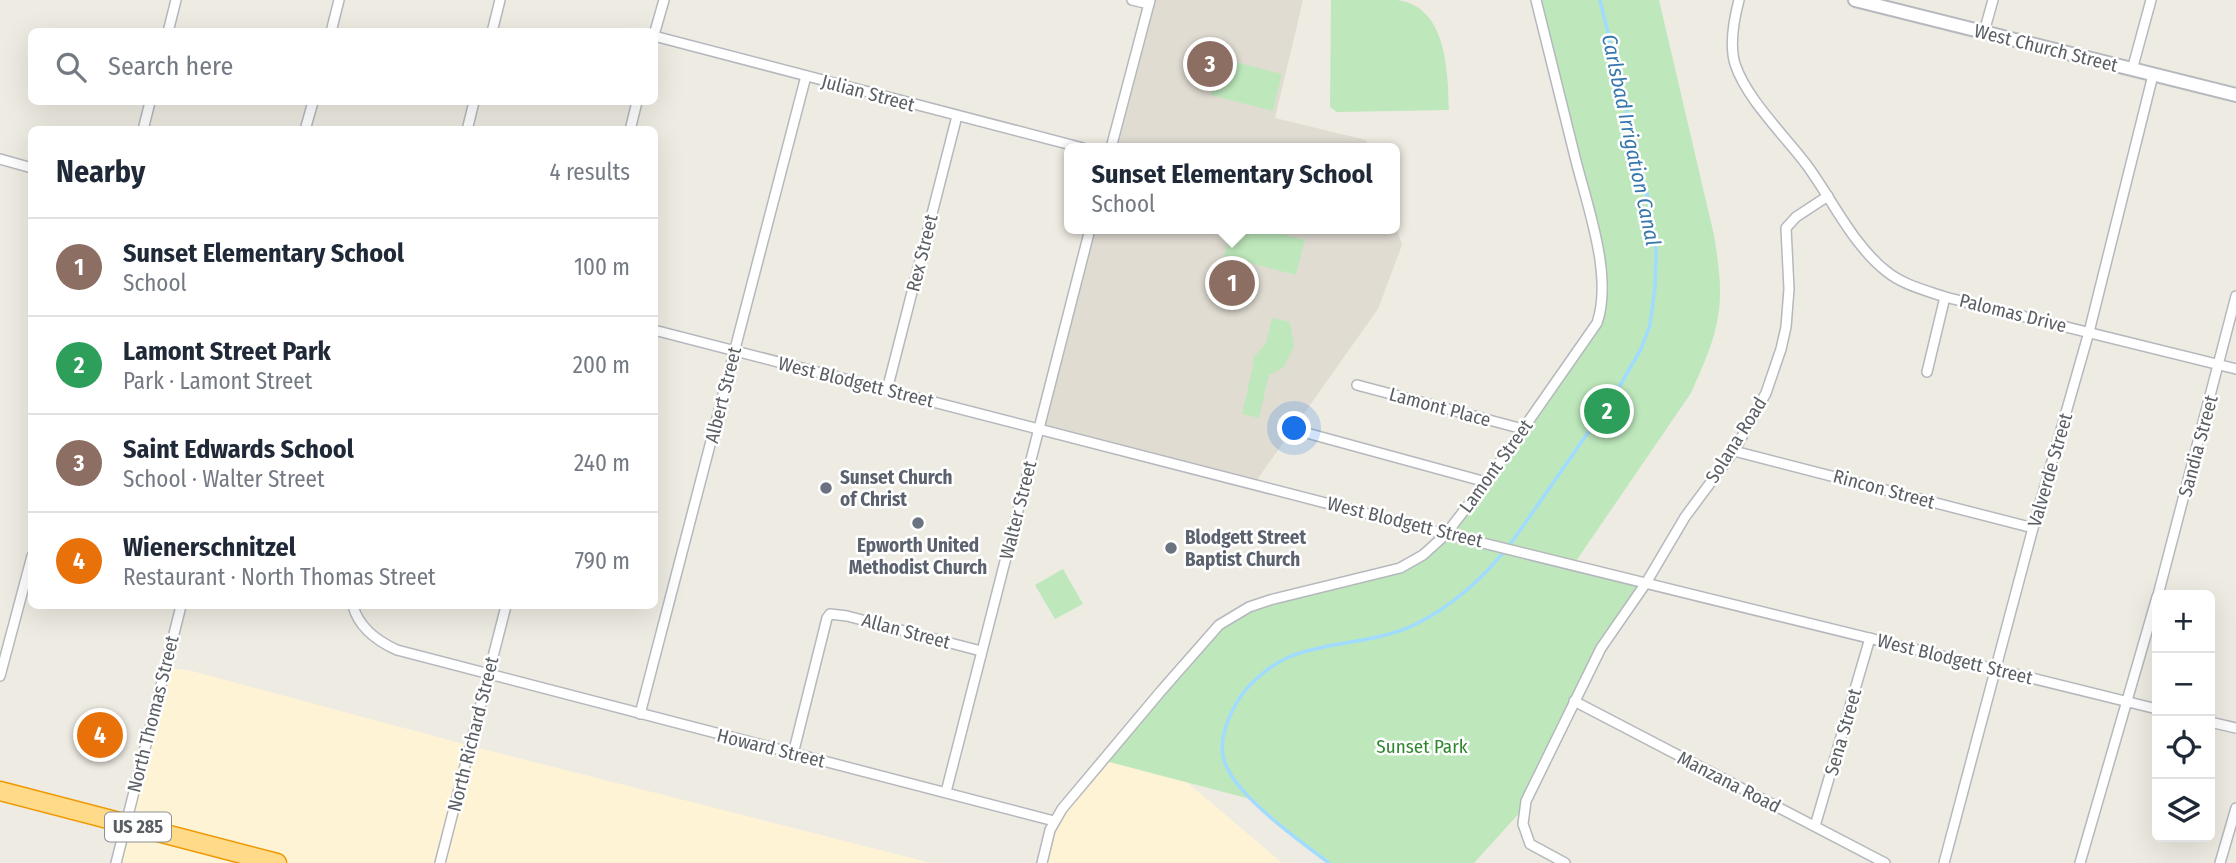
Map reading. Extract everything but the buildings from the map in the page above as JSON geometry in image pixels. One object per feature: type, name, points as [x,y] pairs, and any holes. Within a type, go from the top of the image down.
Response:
[{"type":"highway","name":"US 285","points":[[0,791],[277,863]]},
{"type":"street","points":[[169,28],[176,0]]},
{"type":"street","points":[[332,28],[339,0]]},
{"type":"street","points":[[493,28],[500,0]]},
{"type":"street","points":[[656,28],[664,0]]},
{"type":"street","points":[[1112,143],[1149,2],[1132,0]]},
{"type":"street","name":"Lamont Street","points":[[1042,863],[1054,821],[1105,757],[1219,625],[1249,607],[1400,568],[1423,555],[1446,534],[1486,482],[1597,324],[1603,292],[1590,215],[1536,0]]},
{"type":"street","points":[[1739,0],[1733,42],[1738,71],[1765,113],[1828,196]]},
{"type":"street","name":"West Church Street","points":[[1855,0],[1904,6],[1984,32],[2236,95]]},
{"type":"street","points":[[1984,32],[1993,0]]},
{"type":"street","points":[[2132,70],[2151,0]]},
{"type":"street","name":"Julian Street","points":[[658,37],[1064,143]]},
{"type":"street","name":"Valverde Street","points":[[1944,863],[2033,528],[2089,332],[2153,75]]},
{"type":"street","name":"Albert Street","points":[[640,714],[806,76]]},
{"type":"street","points":[[144,126],[149,105]]},
{"type":"street","points":[[306,126],[312,105]]},
{"type":"street","points":[[468,126],[473,105]]},
{"type":"street","points":[[631,126],[636,105]]},
{"type":"street","name":"Rex Street","points":[[887,390],[957,116]]},
{"type":"street","points":[[0,159],[28,167]]},
{"type":"street","name":"Palomas Drive","points":[[1828,196],[1867,251],[1885,271],[1919,288],[1945,297],[2236,369]]},
{"type":"street","name":"Solana Road","points":[[1565,863],[1530,844],[1523,824],[1523,809],[1601,648],[1646,583],[1685,517],[1734,451],[1766,393],[1782,349],[1789,296],[1786,228],[1796,217],[1828,196]]},
{"type":"street","name":"Walter Street","points":[[946,792],[1089,234]]},
{"type":"street","name":"Sandia Street","points":[[2159,590],[2236,296]]},
{"type":"street","points":[[1927,372],[1945,297]]},
{"type":"street","name":"West Blodgett Street","points":[[658,331],[1446,534],[2152,708]]},
{"type":"street","name":"Lamont Place","points":[[1357,385],[1523,429]]},
{"type":"street","points":[[1292,429],[1486,482]]},
{"type":"street","name":"Rincon Street","points":[[1734,451],[2033,528]]},
{"type":"street","points":[[0,676],[28,571]]},
{"type":"street","name":"North Thomas Street","points":[[116,863],[180,609]]},
{"type":"street","name":"Howard Street","points":[[355,609],[365,628],[387,646],[407,653],[1054,821]]},
{"type":"street","name":"North Richard Street","points":[[440,863],[505,609]]},
{"type":"street","name":"Allan Street","points":[[793,754],[830,614],[847,615],[981,652]]},
{"type":"street","name":"Sandia Street","points":[[2080,863],[2152,614]]},
{"type":"street","name":"Sena Street","points":[[1815,826],[1870,638]]},
{"type":"street","name":"Manzana Road","points":[[1574,701],[1885,863]]},
{"type":"street","points":[[2215,723],[2236,728]]},
{"type":"street","points":[[2220,863],[2236,808]]},
{"type":"shaded area","points":[[1150,0],[1303,0],[1275,118],[1366,140],[1367,143],[1112,143]]},
{"type":"shaded area","points":[[1089,234],[1399,234],[1402,245],[1378,309],[1254,484],[1039,429]]},
{"type":"shaded area","points":[[165,667],[192,671],[471,746],[931,863],[116,863]]},
{"type":"shaded area","points":[[1102,760],[1188,783],[1282,863],[1042,863],[1050,830]]},
{"type":"green space","points":[[1331,0],[1397,0],[1414,5],[1426,14],[1441,43],[1449,110],[1337,112],[1330,107]]},
{"type":"green space","name":"Sunset Park","points":[[1536,0],[1659,0],[1714,235],[1720,286],[1716,326],[1691,393],[1574,564],[1646,583],[1601,648],[1523,809],[1474,863],[1329,863],[1283,828],[1254,800],[1102,760],[1206,639],[1249,607],[1380,574],[1433,546],[1597,324],[1601,268]]},
{"type":"green space","points":[[1220,58],[1282,74],[1273,111],[1211,95]]},
{"type":"green space","points":[[1230,234],[1280,234],[1305,240],[1296,275],[1224,256]]},
{"type":"green space","points":[[1272,318],[1290,322],[1294,347],[1283,368],[1269,375],[1259,418],[1242,414],[1253,358],[1266,343]]},
{"type":"green space","points":[[1063,569],[1083,604],[1055,619],[1035,585]]},
{"type":"waterway","name":"Carlsbad Irrigation Canal","points":[[1329,863],[1269,816],[1230,774],[1222,746],[1227,724],[1236,704],[1253,682],[1291,656],[1399,631],[1429,617],[1469,588],[1493,565],[1514,539],[1615,394],[1641,349],[1650,325],[1656,252],[1650,206],[1600,0]]},
{"type":"place","name":"Saint Edwards School","points":[[1210,64]]},
{"type":"place","name":"Sunset Elementary School","points":[[1232,283]]},
{"type":"place","name":"Lamont Street Park","points":[[1607,411]]},
{"type":"place","name":"Sunset Church of Christ","points":[[826,488]]},
{"type":"place","name":"Epworth United Methodist Church","points":[[918,523]]},
{"type":"place","name":"Blodgett Street Baptist Church","points":[[1171,548]]},
{"type":"place","name":"Wienerschnitzel","points":[[100,735]]}]
